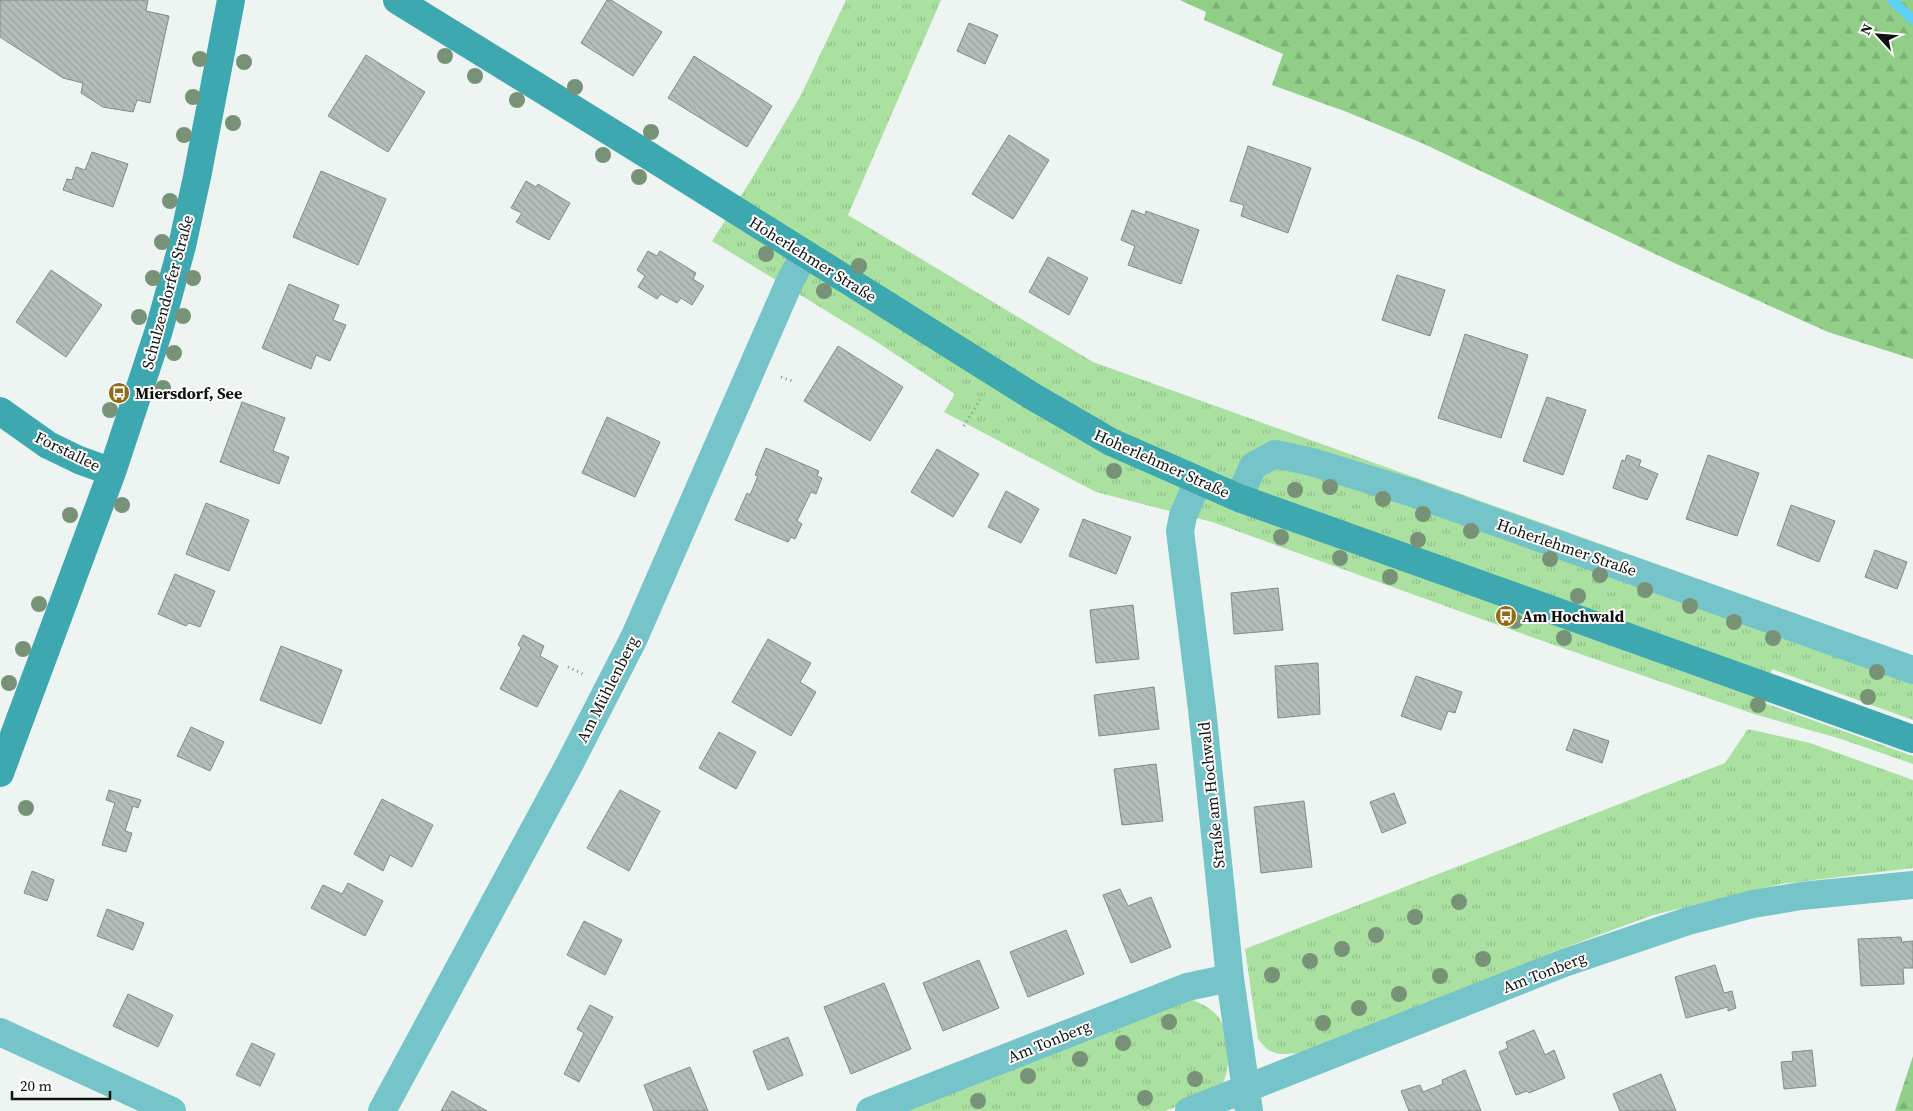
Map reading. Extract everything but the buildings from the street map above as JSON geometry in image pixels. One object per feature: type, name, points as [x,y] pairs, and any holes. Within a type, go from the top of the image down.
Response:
[{"type":"street","name":"Schulzendorfer Straße","points":[[0,772],[112,472],[148,364],[182,246],[231,0]]},
{"type":"street","name":"Hoherlehmer Straße","points":[[396,0],[1111,442],[1239,498],[1913,739]]},
{"type":"street","name":"Am Mühlenberg","points":[[382,1111],[570,763],[634,638],[790,281],[805,254]]},
{"type":"street","name":"Forstallee","points":[[0,411],[48,445],[79,460],[112,472]]},
{"type":"street","name":"Hoherlehmer Straße","points":[[1239,498],[1253,466],[1275,454],[1312,462],[1413,493],[1913,670]]},
{"type":"street","name":"Straße am Hochwald","points":[[1198,481],[1180,531],[1201,700],[1230,978],[1247,1100]]},
{"type":"street","name":"Am Tonberg","points":[[1189,1111],[1247,1100],[1411,1025],[1564,963],[1688,921],[1753,904],[1802,896],[1913,885]]},
{"type":"street","name":"Am Tonberg","points":[[870,1111],[1187,987],[1230,978]]},
{"type":"street","points":[[0,1032],[172,1111]]},
{"type":"path","points":[[964,426],[980,400]]},
{"type":"green space","points":[[846,0],[941,0],[848,215],[1093,362],[1913,656],[1913,720],[1772,669],[1759,701],[1913,756],[1913,764],[1841,739],[1754,714],[1534,638],[1212,522],[1096,492],[944,412],[955,394],[877,342],[712,241],[751,180],[801,95]]},
{"type":"green space","points":[[1180,0],[1913,0],[1913,359],[1828,332],[1670,261],[1424,144],[1347,112],[1272,85],[1283,54],[1204,20],[1206,12]]},
{"type":"green space","points":[[1748,729],[1810,743],[1913,780],[1913,868],[1781,884],[1653,915],[1553,952],[1484,983],[1299,1053],[1275,1053],[1267,1049],[1258,1039],[1245,949],[1725,763]]},
{"type":"green space","points":[[1190,999],[1202,1004],[1219,1018],[1225,1033],[1228,1053],[1226,1074],[1219,1088],[1194,1101],[1165,1111],[890,1111]]},
{"type":"green space","points":[[1913,1056],[1913,1111],[1895,1111]]},
{"type":"waterway","points":[[1892,0],[1913,20]]},
{"type":"place","name":"Miersdorf, See","points":[[119,393]]},
{"type":"place","name":"Am Hochwald","points":[[1506,616]]}]
